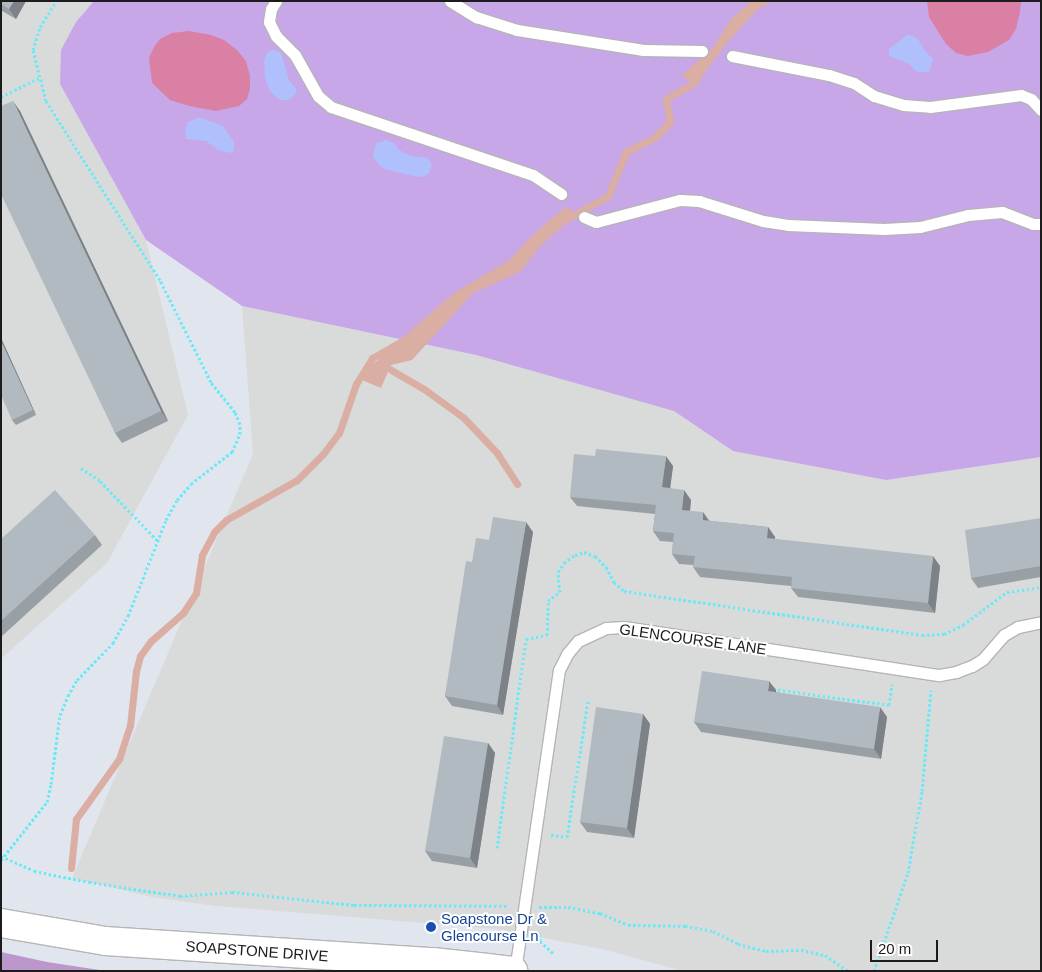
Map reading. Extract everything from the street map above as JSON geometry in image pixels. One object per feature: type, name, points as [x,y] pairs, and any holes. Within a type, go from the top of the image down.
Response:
[{"type":"street","name":"SOAPSTONE DRIVE","points":[[1,923],[105,941],[432,962],[514,971]]},
{"type":"lane","points":[[276,1],[271,9],[269,22],[276,36],[295,55],[318,96],[331,107],[533,175],[562,194]]},
{"type":"lane","points":[[450,1],[476,17],[517,30],[643,50],[702,51]]},
{"type":"lane","points":[[732,56],[829,75],[854,83],[874,96],[903,105],[930,108],[1021,94],[1031,99],[1041,110]]},
{"type":"lane","points":[[584,217],[596,222],[680,200],[700,200],[763,221],[788,225],[884,229],[920,227],[968,215],[1002,212],[1033,224],[1041,224]]},
{"type":"lane","name":"GLENCOURSE LANE","points":[[514,971],[559,670],[567,654],[578,641],[606,628],[624,627],[932,674],[956,672],[972,666],[983,659],[1004,634],[1018,627],[1041,622]]},
{"type":"path","points":[[56,1],[40,27],[33,50],[46,101],[160,280],[211,382],[235,412],[240,424],[240,434],[232,452],[190,484],[177,500],[158,540],[138,593],[113,643],[77,680],[68,696],[60,715],[47,802],[2,858],[34,871],[89,882],[180,896],[232,892],[354,904],[568,907],[600,913],[628,925],[685,926],[713,931],[738,944],[766,951],[801,950],[825,955],[848,971]]},
{"type":"path","points":[[1,97],[39,78]]},
{"type":"path","points":[[81,468],[100,481],[158,540]]},
{"type":"path","points":[[771,688],[889,705],[894,668]]},
{"type":"path","points":[[874,971],[908,873],[922,791],[932,674]]},
{"type":"path","points":[[548,844],[550,835],[567,837],[588,701]]},
{"type":"path","points":[[537,916],[540,898]]},
{"type":"path","points":[[536,926],[540,941],[553,953]]},
{"type":"shaded area","points":[[1,1],[94,1],[76,22],[60,84],[146,240],[188,415],[107,563],[1,659]]},
{"type":"shaded area","points":[[94,1],[1041,1],[1041,457],[886,480],[733,451],[674,411],[476,355],[242,306],[146,240],[60,84],[61,50],[76,22]]},
{"type":"shaded area","points":[[752,1],[773,1],[757,10],[726,44],[695,86],[682,75],[712,49],[732,18]]},
{"type":"shaded area","points":[[927,1],[1021,1],[1016,29],[1009,40],[988,52],[968,56],[956,53],[946,44],[929,17]]},
{"type":"shaded area","points":[[189,31],[211,35],[224,40],[237,50],[246,61],[250,76],[250,89],[247,99],[239,106],[216,111],[189,106],[170,100],[152,83],[149,58],[154,47],[160,39],[172,33]]},
{"type":"shaded area","points":[[567,206],[576,216],[542,244],[520,272],[473,293],[412,360],[391,365],[381,388],[362,380],[371,366],[441,304],[457,291],[508,261],[538,230]]},
{"type":"shaded area","points":[[242,306],[476,355],[674,411],[733,451],[886,480],[1041,457],[1041,971],[683,971],[602,949],[496,929],[216,906],[152,897],[72,878],[253,454]]},
{"type":"shaded area","points":[[1,952],[47,962],[106,971],[1,971]]},
{"type":"sand","points":[[908,34],[918,39],[924,50],[933,59],[929,72],[917,72],[909,64],[889,56],[889,49]]},
{"type":"sand","points":[[273,50],[281,53],[289,80],[297,90],[294,96],[288,100],[281,100],[269,90],[265,77],[264,60],[268,52]]},
{"type":"sand","points":[[199,117],[223,126],[234,142],[234,150],[231,153],[220,151],[206,141],[186,139],[185,131],[188,122]]},
{"type":"sand","points":[[386,140],[394,143],[399,150],[411,156],[428,158],[432,165],[429,173],[423,177],[413,176],[385,169],[379,165],[373,157],[374,150],[377,143]]},
{"type":"building","points":[[1,1],[14,1],[9,9],[1,4]]},
{"type":"building","points":[[13,101],[161,411],[115,433],[1,194],[1,106]]},
{"type":"building","points":[[1,341],[33,410],[12,420],[1,395]]},
{"type":"building","points":[[596,449],[666,456],[662,487],[684,490],[682,510],[703,512],[703,520],[768,527],[767,538],[933,556],[928,603],[791,588],[792,577],[693,567],[695,556],[672,554],[674,533],[653,531],[656,505],[570,497],[574,454],[595,456]]},
{"type":"building","points":[[55,490],[95,535],[1,621],[1,539]]},
{"type":"building","points":[[493,517],[526,522],[497,705],[445,696],[466,561],[472,562],[476,538],[489,540]]},
{"type":"building","points":[[1041,518],[1041,566],[971,578],[965,530]]},
{"type":"building","points":[[702,671],[769,681],[768,691],[880,707],[874,749],[694,722]]},
{"type":"building","points":[[596,707],[643,714],[627,828],[580,822]]},
{"type":"building","points":[[444,736],[488,743],[470,858],[425,851]]},
{"type":"waterway","points":[[568,218],[608,196],[626,152],[655,137],[670,122],[666,99],[694,83],[697,78]]},
{"type":"waterway","points":[[71,868],[76,819],[119,759],[130,726],[136,671],[140,656],[151,641],[183,613],[196,593],[202,555],[214,532],[226,520],[297,480],[323,454],[339,433],[356,384],[372,358],[407,338]]},
{"type":"waterway","points":[[381,364],[424,389],[464,418],[497,453],[517,484]]},
{"type":"place","name":"Soapstone Dr & Glencourse Ln","points":[[431,927]]}]
